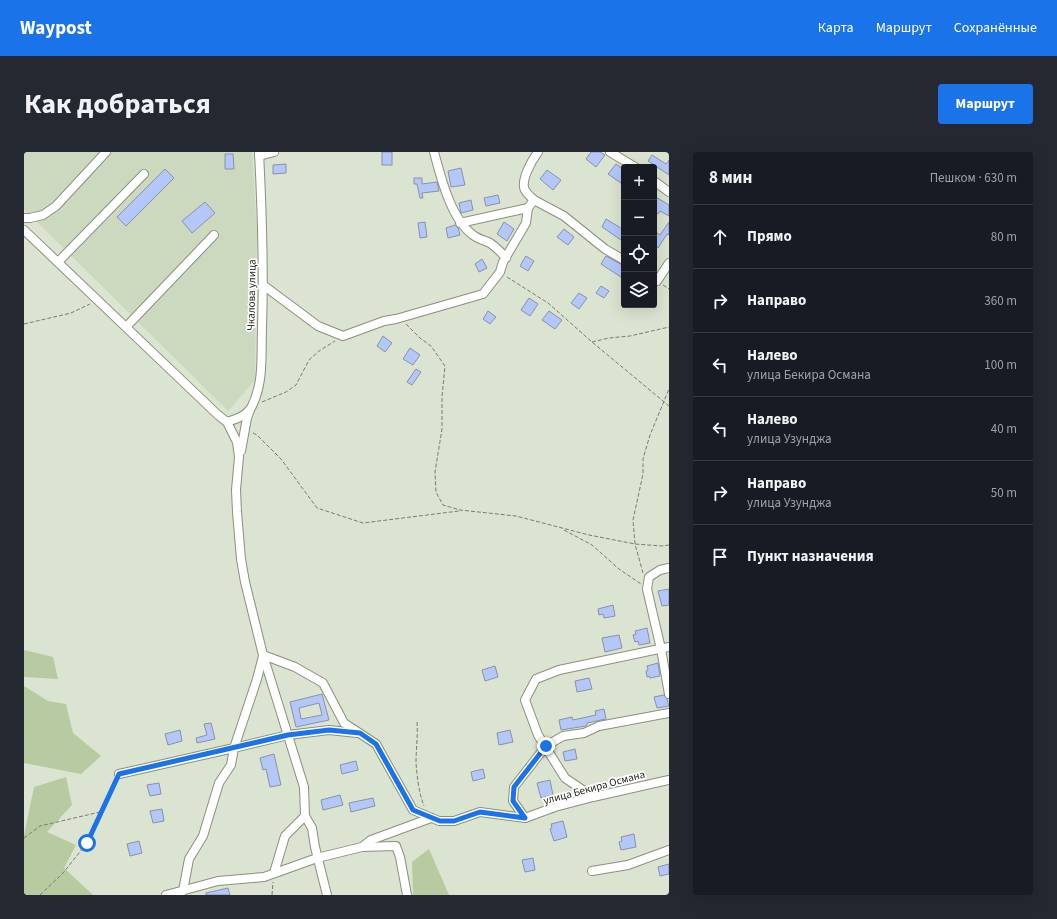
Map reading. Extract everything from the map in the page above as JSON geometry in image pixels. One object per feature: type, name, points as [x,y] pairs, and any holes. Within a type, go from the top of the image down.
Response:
[{"type":"street","points":[[24,218],[43,215],[56,206],[106,152]]},
{"type":"street","points":[[259,154],[274,152]]},
{"type":"street","points":[[434,152],[445,190],[460,223],[474,236],[490,243],[498,249],[506,258]]},
{"type":"street","points":[[538,152],[525,177],[525,191],[534,200],[564,216],[605,248],[621,258]]},
{"type":"street","points":[[610,152],[630,164]]},
{"type":"street","name":"Чкалова улица","points":[[239,457],[247,418],[260,381],[263,285],[259,154]]},
{"type":"street","points":[[58,262],[144,174]]},
{"type":"street","points":[[657,183],[669,192]]},
{"type":"street","points":[[263,285],[318,326],[343,336],[384,321],[396,319],[482,294],[500,272],[503,262],[526,223],[528,208],[534,200]]},
{"type":"street","points":[[460,223],[528,208]]},
{"type":"street","points":[[24,230],[227,422],[237,442],[239,457],[236,490],[241,559],[245,582],[263,655],[304,787],[305,816],[312,828],[317,858],[327,895]]},
{"type":"street","points":[[126,327],[214,234]]},
{"type":"street","points":[[657,281],[669,263]]},
{"type":"street","points":[[227,422],[237,419],[245,414],[251,407]]},
{"type":"street","points":[[669,568],[660,570],[650,577],[647,589],[665,648],[669,694]]},
{"type":"street","points":[[593,797],[565,778],[538,735],[525,700],[536,679],[559,670],[665,648]]},
{"type":"street","points":[[263,655],[295,667],[323,683],[344,723],[376,744],[413,810],[431,818]]},
{"type":"street","points":[[183,891],[189,859],[203,836],[219,783],[231,765],[234,748],[257,679],[263,655]]},
{"type":"street","points":[[525,818],[513,801],[514,787],[546,746],[563,736],[584,733],[599,726],[669,713]]},
{"type":"street","points":[[119,774],[288,735],[329,730],[360,733]]},
{"type":"street","name":"улица Бекира Османа","points":[[431,818],[440,821],[454,821],[480,812],[525,818],[555,807],[669,780]]},
{"type":"street","points":[[274,873],[285,836],[305,816]]},
{"type":"street","points":[[362,847],[371,840],[431,818]]},
{"type":"street","points":[[166,895],[218,881],[256,878],[317,858],[362,847],[396,846],[400,858],[407,895]]},
{"type":"street","points":[[592,871],[628,865],[669,850]]},
{"type":"path","points":[[500,272],[548,303],[592,342],[665,401],[669,406]]},
{"type":"path","points":[[24,324],[71,313],[98,301]]},
{"type":"path","points":[[396,319],[405,322],[420,338],[431,346],[445,366],[442,397],[442,429],[435,472],[436,492],[443,505],[460,510],[516,516],[561,529],[635,544],[662,546],[669,545]]},
{"type":"path","points":[[592,342],[609,338],[630,336],[669,326]]},
{"type":"path","points":[[251,407],[286,392],[296,384],[309,360],[319,351],[343,336]]},
{"type":"path","points":[[643,574],[635,544],[633,520],[643,474],[643,459],[650,435],[669,389]]},
{"type":"path","points":[[251,432],[257,435],[282,458],[317,508],[363,523],[460,510]]},
{"type":"path","points":[[561,529],[592,545],[619,569],[647,589]]},
{"type":"path","points":[[417,722],[418,732],[416,764],[420,795],[424,807]]},
{"type":"path","points":[[40,895],[63,873],[87,843],[100,812],[119,774]]},
{"type":"path","points":[[24,838],[40,826],[100,812]]},
{"type":"path","points":[[272,895],[274,873]]},
{"type":"shaded area","points":[[24,152],[252,152],[257,232],[255,380],[228,411],[24,209]]},
{"type":"shaded area","points":[[24,650],[53,657],[58,679],[24,677]]},
{"type":"shaded area","points":[[24,686],[48,701],[66,704],[73,733],[101,756],[81,774],[24,763]]},
{"type":"shaded area","points":[[66,777],[72,805],[47,832],[76,845],[64,868],[93,895],[24,895],[24,835],[34,787]]},
{"type":"shaded area","points":[[429,849],[449,895],[413,895],[412,862]]},
{"type":"building","points":[[382,152],[392,152],[392,165],[382,165]]},
{"type":"building","points":[[591,152],[600,152],[605,155],[596,167],[586,159]]},
{"type":"building","points":[[225,154],[233,154],[234,169],[225,169]]},
{"type":"building","points":[[652,155],[666,164],[669,160],[669,175],[657,167],[657,164],[652,164],[648,161]]},
{"type":"building","points":[[286,164],[286,173],[273,174],[273,165]]},
{"type":"building","points":[[616,164],[621,168],[621,183],[608,174]]},
{"type":"building","points":[[461,168],[465,185],[451,187],[448,171]]},
{"type":"building","points":[[165,169],[174,178],[126,226],[117,217]]},
{"type":"building","points":[[547,170],[561,180],[553,190],[540,179]]},
{"type":"building","points":[[414,178],[422,178],[422,184],[437,182],[439,191],[422,193],[423,198],[420,198],[417,184],[414,184]]},
{"type":"building","points":[[498,195],[500,203],[486,206],[484,198]]},
{"type":"building","points":[[657,198],[669,205],[669,216],[660,211],[658,214]]},
{"type":"building","points":[[471,200],[473,210],[461,213],[459,203]]},
{"type":"building","points":[[205,202],[215,213],[192,233],[182,221]]},
{"type":"building","points":[[606,219],[621,228],[621,240],[602,227]]},
{"type":"building","points":[[425,222],[427,237],[420,238],[418,223]]},
{"type":"building","points":[[504,222],[514,229],[507,241],[497,234]]},
{"type":"building","points":[[669,222],[669,235],[667,234],[658,248],[657,233],[660,235]]},
{"type":"building","points":[[455,225],[458,228],[460,235],[448,238],[446,228]]},
{"type":"building","points":[[564,229],[574,237],[568,245],[557,237]]},
{"type":"building","points":[[526,256],[534,261],[528,271],[520,266]]},
{"type":"building","points":[[606,256],[621,264],[621,277],[601,264]]},
{"type":"building","points":[[482,259],[487,268],[479,272],[475,264]]},
{"type":"building","points":[[601,286],[609,291],[604,298],[596,293]]},
{"type":"building","points":[[579,293],[587,298],[579,309],[571,303]]},
{"type":"building","points":[[529,298],[538,304],[530,316],[521,310]]},
{"type":"building","points":[[488,311],[496,317],[490,324],[483,319]]},
{"type":"building","points":[[549,311],[562,320],[555,329],[542,320]]},
{"type":"building","points":[[383,336],[392,343],[385,352],[377,346]]},
{"type":"building","points":[[410,348],[420,355],[413,365],[403,359]]},
{"type":"building","points":[[416,369],[421,372],[412,385],[407,382]]},
{"type":"building","points":[[669,589],[669,605],[662,606],[658,591]]},
{"type":"building","points":[[613,605],[615,616],[604,618],[603,614],[599,615],[598,609]]},
{"type":"building","points":[[647,628],[650,643],[639,645],[638,641],[635,642],[633,635],[636,634],[635,631]]},
{"type":"building","points":[[619,635],[622,648],[605,652],[602,638]]},
{"type":"building","points":[[658,663],[660,676],[650,678],[649,676],[647,677],[647,666]]},
{"type":"building","points":[[495,666],[498,677],[485,681],[482,670]]},
{"type":"building","points":[[589,678],[592,689],[577,692],[575,681]]},
{"type":"building","points":[[322,694],[329,720],[296,727],[290,702]],"holes":[[[319,703],[322,715],[301,719],[299,708]]]},
{"type":"building","points":[[664,695],[669,706],[657,708],[654,697]]},
{"type":"building","points":[[604,709],[606,719],[587,723],[586,726],[561,730],[559,720],[572,717],[573,720],[596,715],[595,711]]},
{"type":"building","points":[[211,723],[215,739],[197,743],[196,738],[207,735],[204,724]]},
{"type":"building","points":[[180,730],[182,741],[168,745],[165,734]]},
{"type":"building","points":[[510,730],[513,742],[499,745],[497,733]]},
{"type":"building","points":[[575,749],[577,759],[565,761],[563,752]]},
{"type":"building","points":[[274,754],[281,785],[270,787],[266,769],[263,770],[260,758]]},
{"type":"building","points":[[356,761],[358,770],[342,774],[340,765]]},
{"type":"building","points":[[483,769],[485,778],[473,781],[471,772]]},
{"type":"building","points":[[550,780],[553,795],[541,798],[537,783]]},
{"type":"building","points":[[159,783],[161,794],[150,796],[147,785]]},
{"type":"building","points":[[340,795],[343,805],[323,810],[321,800]]},
{"type":"building","points":[[373,798],[375,806],[351,812],[349,803]]},
{"type":"building","points":[[162,809],[164,821],[153,823],[150,811]]},
{"type":"building","points":[[563,821],[567,837],[554,841],[550,829],[552,828],[551,824]]},
{"type":"building","points":[[634,834],[636,847],[621,850],[619,842],[622,841],[621,837]]},
{"type":"building","points":[[139,841],[142,853],[130,856],[127,844]]},
{"type":"building","points":[[533,858],[535,870],[525,872],[522,860]]},
{"type":"building","points":[[669,864],[669,874],[660,876],[658,867]]},
{"type":"building","points":[[228,888],[230,895],[206,895],[206,893]]},
{"type":"route","points":[[87,843],[100,812],[119,774],[288,735],[329,730],[360,733],[376,744],[413,810],[440,821],[454,821],[480,812],[525,818],[513,801],[514,787],[546,746]]}]
